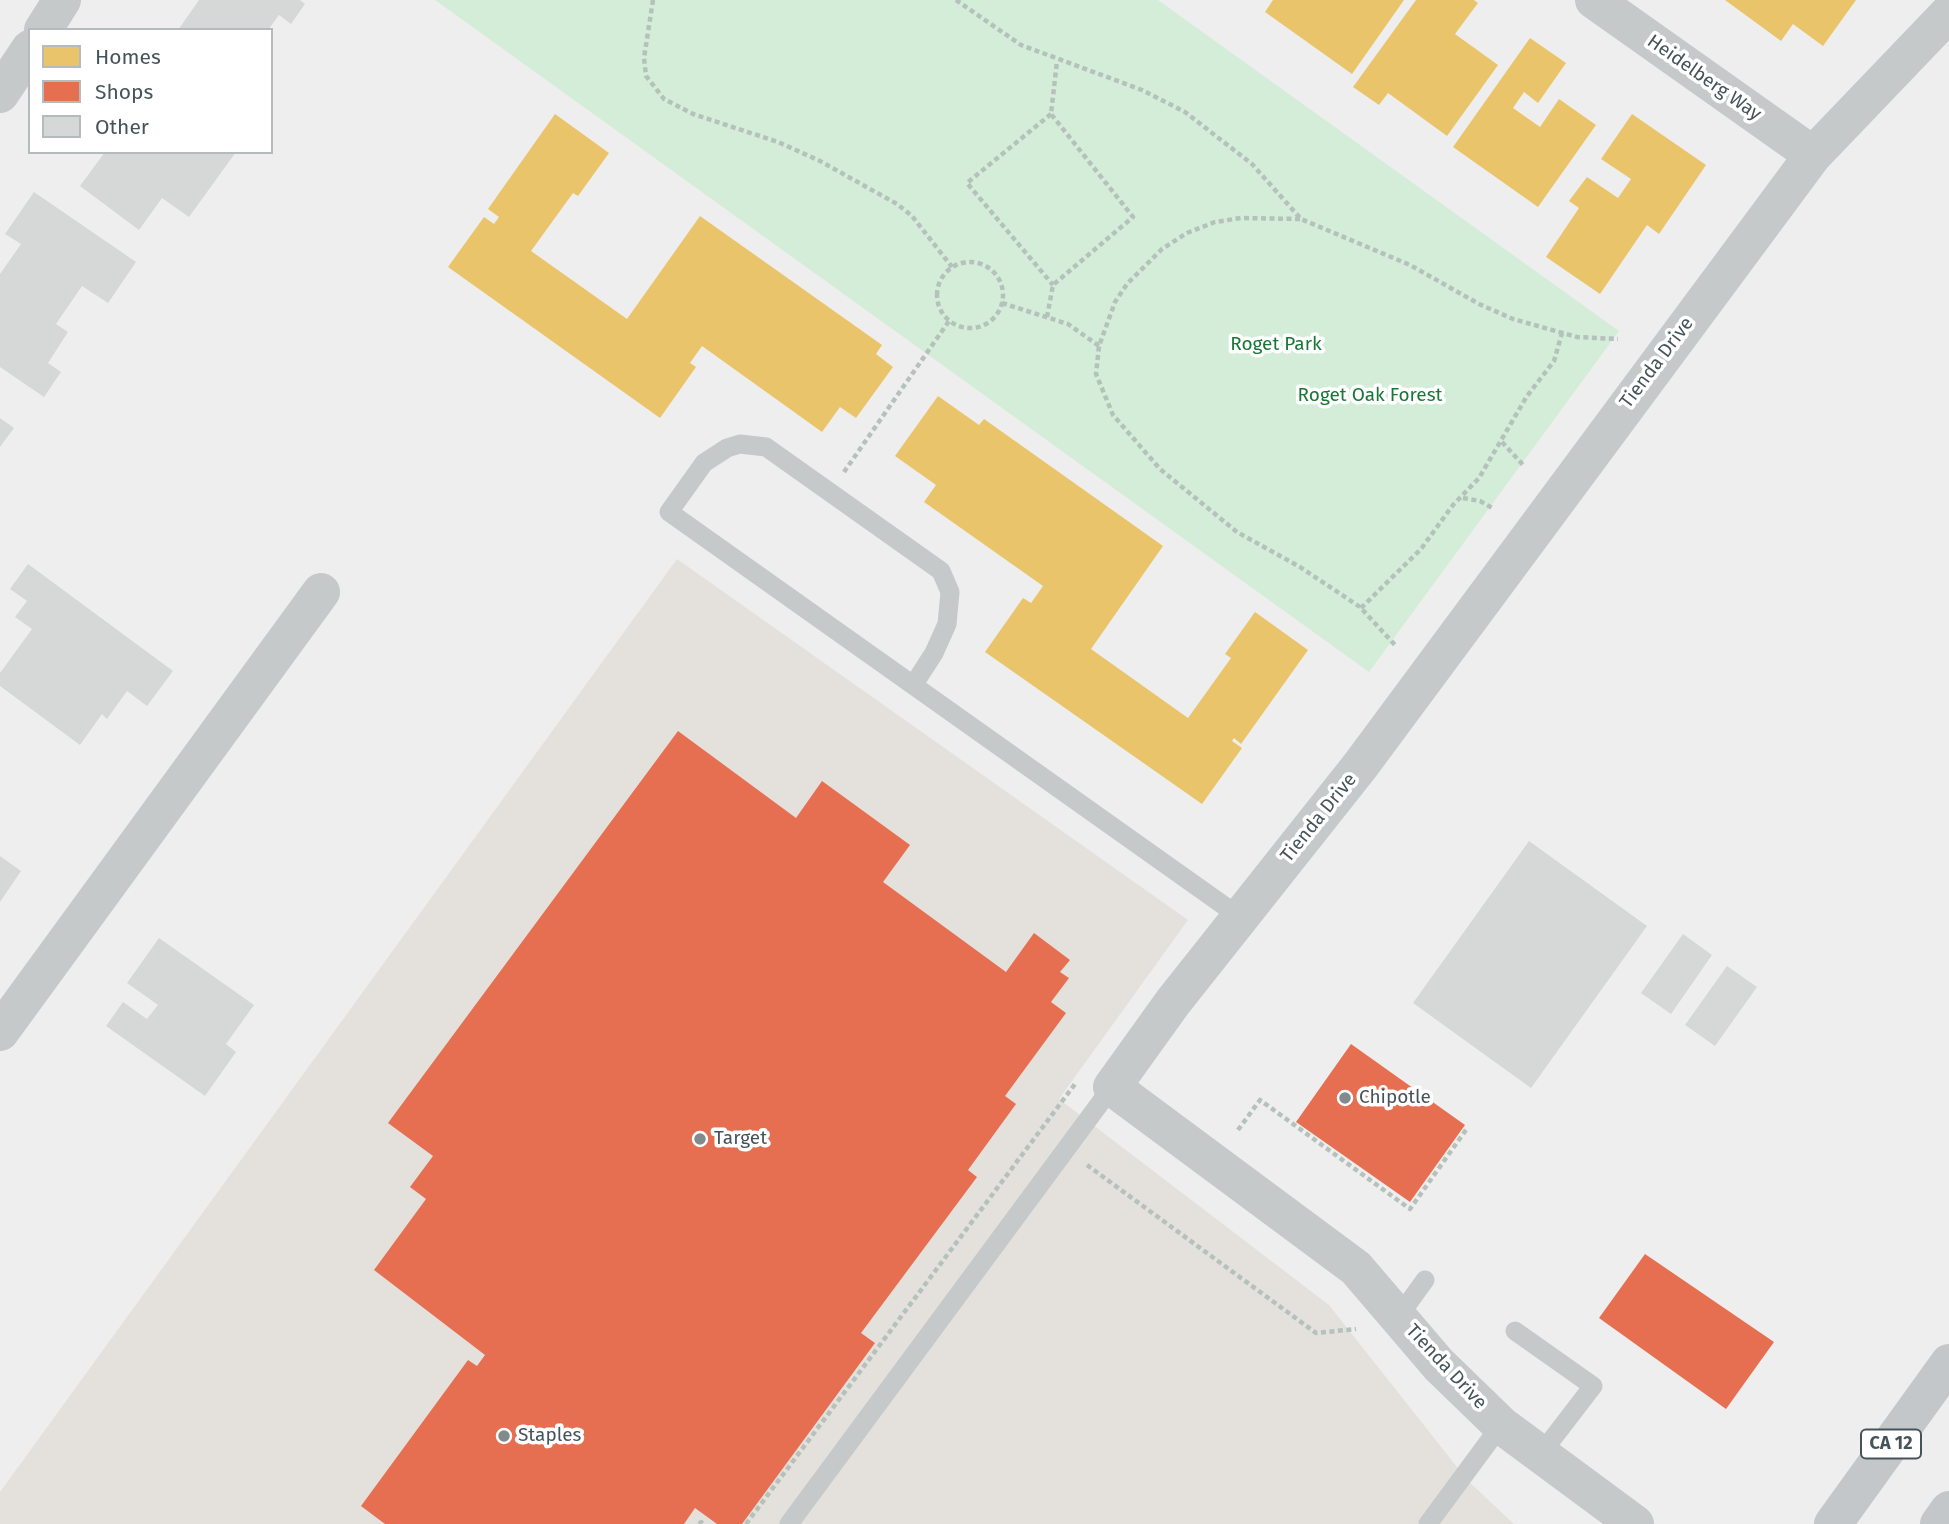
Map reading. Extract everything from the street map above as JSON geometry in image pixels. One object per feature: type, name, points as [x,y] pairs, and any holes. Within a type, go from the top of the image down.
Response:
[{"type":"main road","name":"CA 12","points":[[1833,1524],[1949,1363]]},
{"type":"main road","points":[[1939,1524],[1949,1510]]},
{"type":"street","points":[[44,28],[62,0]]},
{"type":"street","name":"Heidelberg Way","points":[[1594,0],[1813,155]]},
{"type":"street","name":"Tienda Drive","points":[[1635,1524],[1501,1425],[1439,1365],[1356,1268],[1094,1085],[1173,1002],[1360,766],[1813,155],[1949,13]]},
{"type":"street","points":[[0,94],[28,53]]},
{"type":"street","points":[[0,1032],[321,592]]},
{"type":"lane","points":[[914,684],[937,646],[947,624],[950,608],[947,581],[932,564],[766,447],[740,444],[727,448],[704,463],[669,512],[1240,917]]},
{"type":"lane","points":[[789,1524],[1085,1124],[1094,1085]]},
{"type":"lane","points":[[1399,1316],[1425,1280]]},
{"type":"lane","points":[[1515,1331],[1593,1386],[1540,1455]]},
{"type":"lane","points":[[1428,1524],[1501,1425]]},
{"type":"path","points":[[653,0],[644,58],[646,76],[664,99],[693,114],[750,130],[799,151],[897,204],[912,216],[952,267]]},
{"type":"path","points":[[957,0],[1003,36],[1057,61],[1142,90],[1185,113],[1252,164],[1301,219]]},
{"type":"path","points":[[1053,285],[967,183],[1051,114],[1057,61]]},
{"type":"path","points":[[1047,317],[1053,285],[1133,217],[1051,114]]},
{"type":"path","points":[[1395,645],[1361,608],[1300,567],[1237,532],[1198,503],[1137,446],[1113,415],[1102,395],[1096,374],[1099,346],[1106,321],[1127,284],[1163,249],[1179,238],[1215,222],[1241,218],[1301,219],[1410,265],[1490,309],[1577,337],[1618,339]]},
{"type":"path","points":[[971,262],[990,269],[1002,286],[1002,303],[995,316],[976,328],[965,328],[949,320],[939,307],[939,284],[952,267],[971,262]]},
{"type":"path","points":[[1002,303],[1068,324],[1099,346]]},
{"type":"path","points":[[831,491],[949,320]]},
{"type":"path","points":[[1361,608],[1421,549],[1491,462],[1527,396],[1554,361],[1562,333]]},
{"type":"path","points":[[1502,442],[1525,467]]},
{"type":"path","points":[[1462,498],[1480,501],[1494,509]]},
{"type":"path","points":[[746,1524],[1059,1105],[1094,1085]]},
{"type":"path","points":[[1238,1130],[1260,1100],[1410,1209],[1468,1127]]},
{"type":"path","points":[[1059,1105],[1105,1138],[1086,1164],[1315,1333],[1356,1329]]},
{"type":"shaded area","points":[[677,559],[1188,920],[1059,1099],[1329,1305],[1468,1481],[1514,1524],[0,1524],[0,1492]]},
{"type":"green space","name":"Roget Park","points":[[435,0],[1158,0],[1619,331],[1369,672]]},
{"type":"building: Homes","points":[[1273,0],[1404,0],[1352,74],[1265,12]]},
{"type":"building: Homes","points":[[1416,0],[1474,0],[1478,3],[1455,34],[1498,65],[1447,136],[1388,93],[1379,105],[1353,87]]},
{"type":"building: Homes","points":[[1725,0],[1856,0],[1823,46],[1793,24],[1781,41]]},
{"type":"building: Homes","points":[[1530,38],[1566,63],[1538,103],[1524,92],[1513,108],[1540,127],[1559,99],[1596,125],[1538,207],[1453,147]]},
{"type":"building: Homes","points":[[555,114],[609,153],[578,196],[573,193],[531,251],[627,319],[700,216],[882,345],[876,354],[893,367],[856,418],[840,407],[822,432],[702,346],[690,363],[696,367],[660,418],[448,267],[484,217],[494,224],[499,217],[488,209]]},
{"type":"building: Homes","points":[[1632,114],[1706,165],[1659,234],[1647,225],[1600,294],[1546,257],[1579,208],[1569,201],[1587,177],[1618,198],[1631,179],[1601,159]]},
{"type":"building: Homes","points":[[938,396],[979,425],[984,419],[1163,546],[1091,649],[1188,718],[1231,658],[1225,654],[1255,612],[1308,650],[1241,744],[1234,738],[1232,741],[1242,748],[1202,804],[985,652],[1023,598],[1031,603],[1043,586],[924,502],[936,485],[895,456]]},
{"type":"building: Shops","name":"Target","points":[[678,731],[796,818],[822,781],[910,845],[883,882],[1006,972],[1034,933],[1070,960],[1060,972],[1069,978],[1051,1002],[1066,1013],[1005,1096],[1016,1104],[968,1170],[977,1177],[861,1333],[875,1343],[742,1524],[717,1524],[695,1508],[684,1524],[385,1524],[361,1506],[468,1360],[477,1366],[485,1355],[374,1270],[426,1199],[410,1187],[433,1156],[388,1123]]},
{"type":"building: Shops","points":[[1351,1044],[1465,1125],[1410,1202],[1296,1122]]},
{"type":"building: Shops","points":[[1645,1254],[1774,1342],[1726,1409],[1599,1318]]},
{"type":"building: Other","points":[[199,0],[300,0],[305,4],[291,24],[279,15],[269,28],[179,28]]},
{"type":"building: Other","points":[[104,154],[235,154],[189,217],[162,198],[139,230],[80,186]]},
{"type":"building: Other","points":[[34,192],[136,262],[108,303],[82,286],[56,324],[68,332],[48,363],[61,372],[44,397],[0,367],[0,274],[21,244],[5,234]]},
{"type":"building: Other","points":[[0,418],[14,428],[0,447]]},
{"type":"building: Other","points":[[28,564],[173,671],[147,706],[127,691],[107,719],[102,714],[80,745],[0,686],[0,673],[32,629],[15,617],[27,601],[10,589]]},
{"type":"building: Other","points":[[1529,841],[1647,926],[1531,1088],[1413,1003]]},
{"type":"building: Other","points":[[0,856],[21,871],[0,902]]},
{"type":"building: Other","points":[[1683,934],[1712,955],[1671,1014],[1641,993]]},
{"type":"building: Other","points":[[159,938],[254,1005],[226,1044],[236,1052],[205,1096],[106,1026],[123,1002],[147,1019],[158,1005],[127,983]]},
{"type":"building: Other","points":[[1727,966],[1757,987],[1715,1046],[1685,1025]]},
{"type":"place","name":"Chipotle","points":[[1345,1098]]},
{"type":"place","name":"Target","points":[[700,1139]]},
{"type":"place","name":"Staples","points":[[504,1436]]},
{"type":"park label","name":"Roget Oak Forest","points":[[1370,396]]}]
